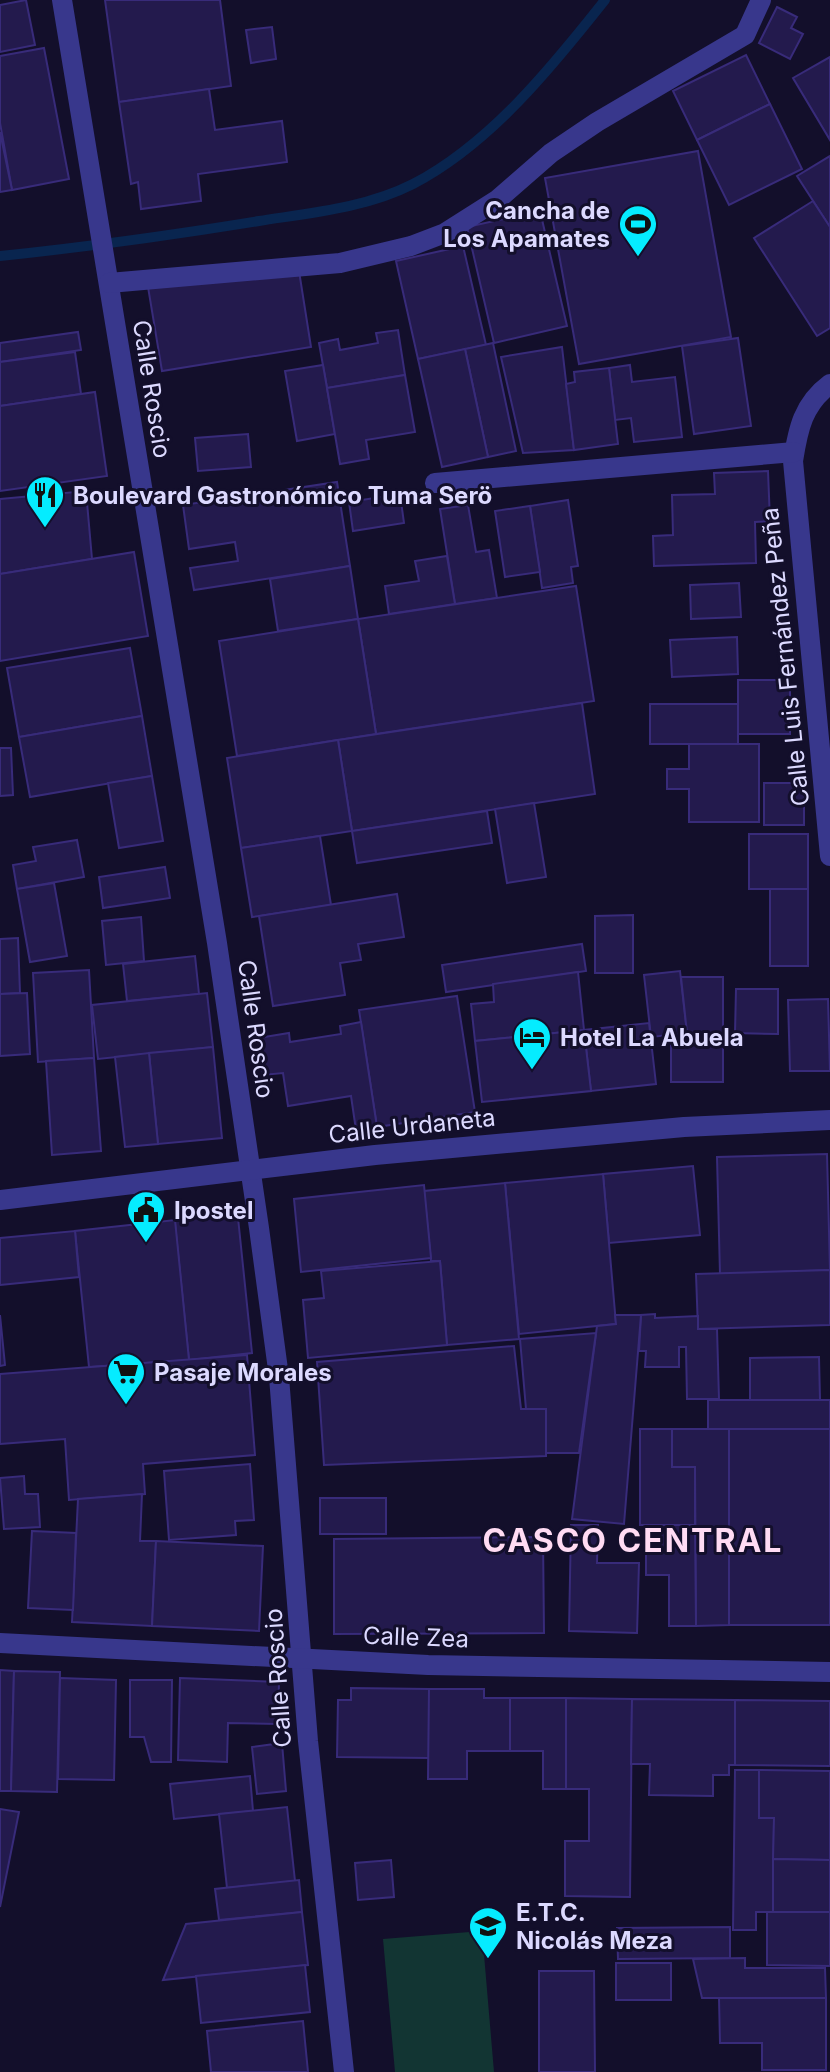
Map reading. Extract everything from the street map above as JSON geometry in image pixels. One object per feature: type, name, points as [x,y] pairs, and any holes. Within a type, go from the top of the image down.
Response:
[{"type":"street","name":"Calle Roscio","points":[[62,0],[251,1170],[279,1377],[309,1757],[344,2072]]},
{"type":"street","points":[[109,283],[340,263],[386,254],[445,233],[497,200],[551,153],[597,122],[728,48],[745,35],[761,0]]},
{"type":"street","name":"Calle Luis Fernández Peña","points":[[830,384],[803,413],[796,432],[794,452],[799,547],[830,856]]},
{"type":"street","points":[[435,483],[794,452]]},
{"type":"street","name":"Calle Urdaneta","points":[[0,1200],[251,1170],[684,1127],[830,1120]]},
{"type":"street","name":"Calle Zea","points":[[0,1643],[428,1665],[830,1672]]},
{"type":"green space","points":[[482,1931],[494,2072],[395,2072],[383,1939]]},
{"type":"building","points":[[26,0],[35,45],[0,52],[0,5]]},
{"type":"building","points":[[105,0],[220,0],[231,86],[119,102]]},
{"type":"building","points":[[777,7],[797,17],[791,28],[803,34],[790,59],[759,43]]},
{"type":"building","points":[[272,27],[276,59],[251,63],[246,30]]},
{"type":"building","points":[[44,48],[69,179],[12,190],[0,123],[0,56]]},
{"type":"building","points":[[746,55],[770,104],[697,140],[673,91]]},
{"type":"building","points":[[830,57],[830,140],[793,78]]},
{"type":"building","points":[[209,89],[215,130],[282,121],[287,162],[198,174],[201,201],[141,209],[138,182],[131,184],[119,102]]},
{"type":"building","points":[[770,104],[802,169],[729,205],[697,140]]},
{"type":"building","points":[[0,132],[12,190],[0,192]]},
{"type":"building","name":"Cancha de Los Apamates","points":[[698,151],[731,337],[579,364],[545,178]]},
{"type":"building","points":[[830,156],[830,227],[797,176]]},
{"type":"building","points":[[813,201],[830,227],[830,328],[817,336],[754,238]]},
{"type":"building","points":[[540,211],[567,326],[494,343],[467,227]]},
{"type":"building","points":[[463,246],[486,345],[418,359],[396,261]]},
{"type":"building","points":[[299,271],[311,347],[162,371],[148,287]]},
{"type":"building","points":[[398,330],[405,375],[327,388],[319,343],[338,339],[340,350],[378,343],[376,333]]},
{"type":"building","points":[[78,332],[81,350],[0,362],[0,343]]},
{"type":"building","points":[[738,338],[751,426],[694,434],[682,346]]},
{"type":"building","points":[[493,343],[516,451],[488,457],[465,349]]},
{"type":"building","points":[[562,347],[574,450],[523,453],[501,357]]},
{"type":"building","points":[[465,349],[488,457],[442,467],[418,359]]},
{"type":"building","points":[[75,352],[81,394],[0,406],[0,362]]},
{"type":"building","points":[[323,365],[335,434],[297,441],[285,371]]},
{"type":"building","points":[[630,365],[632,382],[675,377],[682,437],[634,442],[631,418],[615,420],[609,368]]},
{"type":"building","points":[[609,368],[618,444],[574,450],[566,384],[575,382],[574,372]]},
{"type":"building","points":[[405,375],[415,432],[366,440],[369,459],[340,464],[327,388]]},
{"type":"building","points":[[95,392],[107,476],[0,491],[0,406]]},
{"type":"building","points":[[248,434],[251,467],[198,471],[195,438]]},
{"type":"building","points":[[768,471],[770,521],[755,522],[756,563],[654,566],[653,536],[673,535],[672,495],[715,494],[714,473]]},
{"type":"building","points":[[337,482],[350,566],[194,590],[190,568],[238,561],[235,542],[189,549],[183,505]]},
{"type":"building","name":"Boulevard Gastronómico Tuma Serö","points":[[86,491],[92,559],[0,574],[0,499]]},
{"type":"building","points":[[400,494],[404,523],[353,531],[349,502]]},
{"type":"building","points":[[568,500],[578,566],[571,567],[573,583],[542,588],[530,506]]},
{"type":"building","points":[[468,505],[476,552],[489,550],[497,598],[455,604],[440,509]]},
{"type":"building","points":[[530,506],[540,572],[505,577],[495,511]]},
{"type":"building","points":[[134,552],[148,636],[0,661],[0,574]]},
{"type":"building","points":[[447,556],[455,604],[389,614],[385,586],[419,581],[415,561]]},
{"type":"building","points":[[350,566],[358,619],[278,631],[270,579]]},
{"type":"building","points":[[739,583],[741,617],[691,619],[690,585]]},
{"type":"building","points":[[576,586],[594,701],[376,734],[358,619]]},
{"type":"building","points":[[358,619],[376,734],[237,756],[219,641]]},
{"type":"building","points":[[737,637],[738,674],[672,677],[670,640]]},
{"type":"building","points":[[130,648],[142,716],[19,737],[7,668]]},
{"type":"building","points":[[738,680],[790,680],[790,734],[738,734]]},
{"type":"building","points":[[582,703],[595,794],[352,831],[338,740]]},
{"type":"building","points":[[650,704],[738,704],[738,744],[650,744]]},
{"type":"building","points":[[142,716],[152,776],[30,797],[19,737]]},
{"type":"building","points":[[338,740],[352,831],[241,848],[227,758]]},
{"type":"building","points":[[689,744],[759,744],[759,822],[689,822],[689,789],[667,789],[667,769],[689,769]]},
{"type":"building","points":[[0,748],[11,748],[13,795],[0,796]]},
{"type":"building","points":[[152,776],[163,841],[119,848],[108,783]]},
{"type":"building","points":[[764,783],[804,783],[804,825],[764,825]]},
{"type":"building","points":[[534,803],[546,877],[507,883],[495,809]]},
{"type":"building","points":[[487,811],[492,843],[357,863],[352,831]]},
{"type":"building","points":[[749,834],[808,834],[808,889],[749,889]]},
{"type":"building","points":[[320,836],[331,905],[252,917],[241,848]]},
{"type":"building","points":[[77,840],[84,877],[17,889],[13,865],[36,861],[33,847]]},
{"type":"building","points":[[165,867],[170,898],[103,908],[99,877]]},
{"type":"building","points":[[54,883],[67,956],[30,962],[17,889]]},
{"type":"building","points":[[770,889],[808,889],[808,966],[770,966]]},
{"type":"building","points":[[397,894],[404,937],[358,944],[361,960],[340,963],[345,995],[273,1006],[259,916]]},
{"type":"building","points":[[633,915],[633,973],[595,973],[595,916]]},
{"type":"building","points":[[141,917],[144,961],[106,965],[102,921]]},
{"type":"building","points":[[18,938],[20,993],[0,994],[0,939]]},
{"type":"building","points":[[582,944],[586,971],[446,992],[442,965]]},
{"type":"building","points":[[195,956],[199,994],[127,1001],[123,964]]},
{"type":"building","points":[[89,970],[94,1058],[38,1062],[33,973]]},
{"type":"building","points":[[680,971],[687,1033],[651,1037],[644,975]]},
{"type":"building","points":[[578,972],[584,1030],[475,1041],[471,1004],[494,1002],[493,984]]},
{"type":"building","points":[[681,977],[723,977],[723,1082],[671,1082],[671,1035],[687,1033]]},
{"type":"building","points":[[736,989],[778,989],[778,1034],[735,1033]]},
{"type":"building","points":[[27,993],[30,1054],[0,1056],[0,994]]},
{"type":"building","points":[[207,993],[213,1047],[98,1059],[92,1005]]},
{"type":"building","points":[[457,996],[475,1112],[377,1127],[359,1010]]},
{"type":"building","points":[[828,999],[830,1071],[790,1071],[788,1000]]},
{"type":"building","points":[[361,1022],[377,1127],[356,1130],[351,1096],[288,1106],[283,1073],[263,1075],[258,1038],[289,1033],[290,1042],[341,1034],[340,1026]]},
{"type":"building","points":[[649,1023],[656,1084],[591,1091],[584,1030]]},
{"type":"building","points":[[584,1030],[591,1091],[482,1102],[475,1041]]},
{"type":"building","points":[[213,1047],[222,1138],[158,1144],[149,1053]]},
{"type":"building","points":[[149,1053],[158,1144],[125,1147],[115,1057]]},
{"type":"building","points":[[94,1058],[101,1151],[52,1155],[46,1061]]},
{"type":"building","points":[[827,1154],[830,1270],[720,1274],[717,1157]]},
{"type":"building","points":[[693,1166],[700,1235],[609,1243],[603,1174]]},
{"type":"building","points":[[603,1174],[616,1324],[519,1334],[505,1183]]},
{"type":"building","points":[[505,1183],[519,1339],[447,1345],[440,1261],[431,1261],[424,1191]]},
{"type":"building","points":[[424,1185],[431,1258],[301,1272],[294,1199]]},
{"type":"building","points":[[237,1208],[252,1353],[189,1360],[174,1214]]},
{"type":"building","points":[[175,1220],[189,1360],[89,1367],[75,1231]]},
{"type":"building","points":[[75,1231],[79,1277],[0,1285],[0,1238]]},
{"type":"building","points":[[440,1261],[447,1345],[308,1358],[303,1300],[324,1298],[321,1271]]},
{"type":"building","points":[[830,1270],[830,1325],[698,1329],[696,1274]]},
{"type":"building","points":[[655,1314],[655,1318],[698,1316],[698,1329],[717,1329],[719,1399],[687,1399],[686,1347],[679,1347],[679,1367],[645,1367],[646,1351],[639,1351],[641,1315]]},
{"type":"building","points":[[0,1315],[5,1365],[0,1366]]},
{"type":"building","points":[[615,1315],[641,1315],[624,1524],[572,1519],[597,1326],[616,1324]]},
{"type":"building","points":[[596,1333],[579,1453],[546,1453],[546,1409],[526,1409],[520,1339]]},
{"type":"building","points":[[514,1346],[521,1409],[546,1409],[546,1456],[324,1465],[317,1362]]},
{"type":"building","name":"Pasaje Morales","points":[[247,1355],[255,1455],[143,1464],[145,1494],[69,1500],[65,1439],[0,1444],[0,1374]]},
{"type":"building","points":[[819,1357],[820,1400],[750,1400],[750,1358]]},
{"type":"building","points":[[708,1400],[830,1400],[830,1429],[708,1429]]},
{"type":"building","points":[[640,1429],[672,1429],[672,1467],[695,1467],[695,1525],[640,1525]]},
{"type":"building","points":[[672,1429],[729,1429],[729,1625],[696,1626],[695,1467],[672,1467]]},
{"type":"building","points":[[729,1429],[830,1429],[830,1625],[729,1625]]},
{"type":"building","points":[[250,1464],[254,1520],[235,1521],[236,1535],[169,1540],[164,1471]]},
{"type":"building","points":[[24,1476],[25,1494],[38,1494],[40,1527],[4,1529],[0,1478]]},
{"type":"building","points":[[142,1494],[140,1541],[156,1541],[152,1626],[72,1622],[78,1499]]},
{"type":"building","points":[[320,1498],[386,1498],[386,1534],[320,1534]]},
{"type":"building","points":[[571,1525],[598,1525],[597,1563],[639,1563],[637,1633],[569,1631]]},
{"type":"building","points":[[646,1525],[695,1525],[696,1626],[669,1626],[669,1575],[646,1575]]},
{"type":"building","points":[[32,1531],[76,1533],[73,1610],[28,1608]]},
{"type":"building","points":[[543,1537],[544,1633],[334,1634],[334,1539]]},
{"type":"building","points":[[156,1541],[263,1546],[259,1631],[152,1626]]},
{"type":"building","points":[[0,1670],[14,1671],[11,1791],[0,1791]]},
{"type":"building","points":[[14,1671],[60,1672],[57,1792],[11,1791]]},
{"type":"building","points":[[60,1678],[116,1680],[114,1780],[58,1779]]},
{"type":"building","points":[[180,1678],[279,1682],[278,1724],[228,1723],[227,1762],[178,1760]]},
{"type":"building","points":[[130,1680],[172,1680],[171,1762],[151,1762],[144,1737],[130,1737]]},
{"type":"building","points":[[351,1688],[429,1689],[429,1758],[337,1757],[338,1700],[351,1700]]},
{"type":"building","points":[[429,1689],[484,1689],[484,1698],[510,1698],[510,1751],[467,1751],[467,1779],[428,1779]]},
{"type":"building","points":[[510,1698],[566,1698],[566,1789],[543,1789],[543,1751],[510,1751]]},
{"type":"building","points":[[566,1698],[632,1699],[630,1897],[565,1896],[565,1841],[589,1841],[589,1789],[566,1789]]},
{"type":"building","points":[[632,1699],[735,1700],[735,1765],[729,1765],[729,1775],[713,1775],[713,1796],[649,1795],[650,1764],[631,1764]]},
{"type":"building","points":[[735,1700],[830,1701],[830,1766],[735,1765]]},
{"type":"building","points":[[282,1743],[286,1791],[257,1794],[252,1747]]},
{"type":"building","points":[[735,1770],[759,1770],[759,1818],[774,1818],[773,1912],[756,1912],[756,1930],[733,1930]]},
{"type":"building","points":[[759,1770],[830,1771],[830,1860],[773,1859],[774,1818],[759,1818]]},
{"type":"building","points":[[250,1776],[253,1811],[174,1819],[170,1784]]},
{"type":"building","points":[[287,1807],[295,1881],[227,1888],[219,1814]]},
{"type":"building","points":[[0,1809],[19,1812],[0,1907]]},
{"type":"building","points":[[773,1859],[830,1860],[830,1912],[773,1912]]},
{"type":"building","points":[[391,1860],[394,1897],[358,1900],[355,1863]]},
{"type":"building","points":[[299,1880],[302,1912],[219,1920],[215,1889]]},
{"type":"building","points":[[302,1912],[308,1965],[163,1980],[186,1924]]},
{"type":"building","points":[[767,1912],[830,1912],[830,1966],[767,1965]]},
{"type":"building","points":[[730,1927],[730,1958],[618,1959],[617,1928]]},
{"type":"building","points":[[745,1958],[745,1968],[825,1968],[826,1998],[702,1998],[693,1959]]},
{"type":"building","points":[[616,1963],[671,1963],[671,2000],[616,2000]]},
{"type":"building","points":[[305,1965],[310,2012],[201,2023],[196,1976]]},
{"type":"building","points":[[539,1971],[594,1971],[595,2072],[539,2072]]},
{"type":"building","points":[[719,1998],[826,1998],[826,2070],[762,2070],[762,2043],[720,2043]]},
{"type":"building","points":[[303,2021],[308,2072],[211,2072],[207,2031]]},
{"type":"waterway","points":[[0,256],[318,212],[395,192],[441,167],[494,126],[541,77],[605,0]]},
{"type":"place","name":"Cancha de Los Apamates","points":[[638,258]]},
{"type":"place","name":"Boulevard Gastronómico Tuma Serö","points":[[45,529]]},
{"type":"place","name":"Hotel La Abuela","points":[[532,1071]]},
{"type":"place","name":"Ipostel","points":[[146,1244]]},
{"type":"place","name":"Pasaje Morales","points":[[126,1406]]},
{"type":"place","name":"E.T.C. Nicolás Meza","points":[[488,1960]]},
{"type":"district","name":"CASCO CENTRAL","points":[[633,1540]]}]
